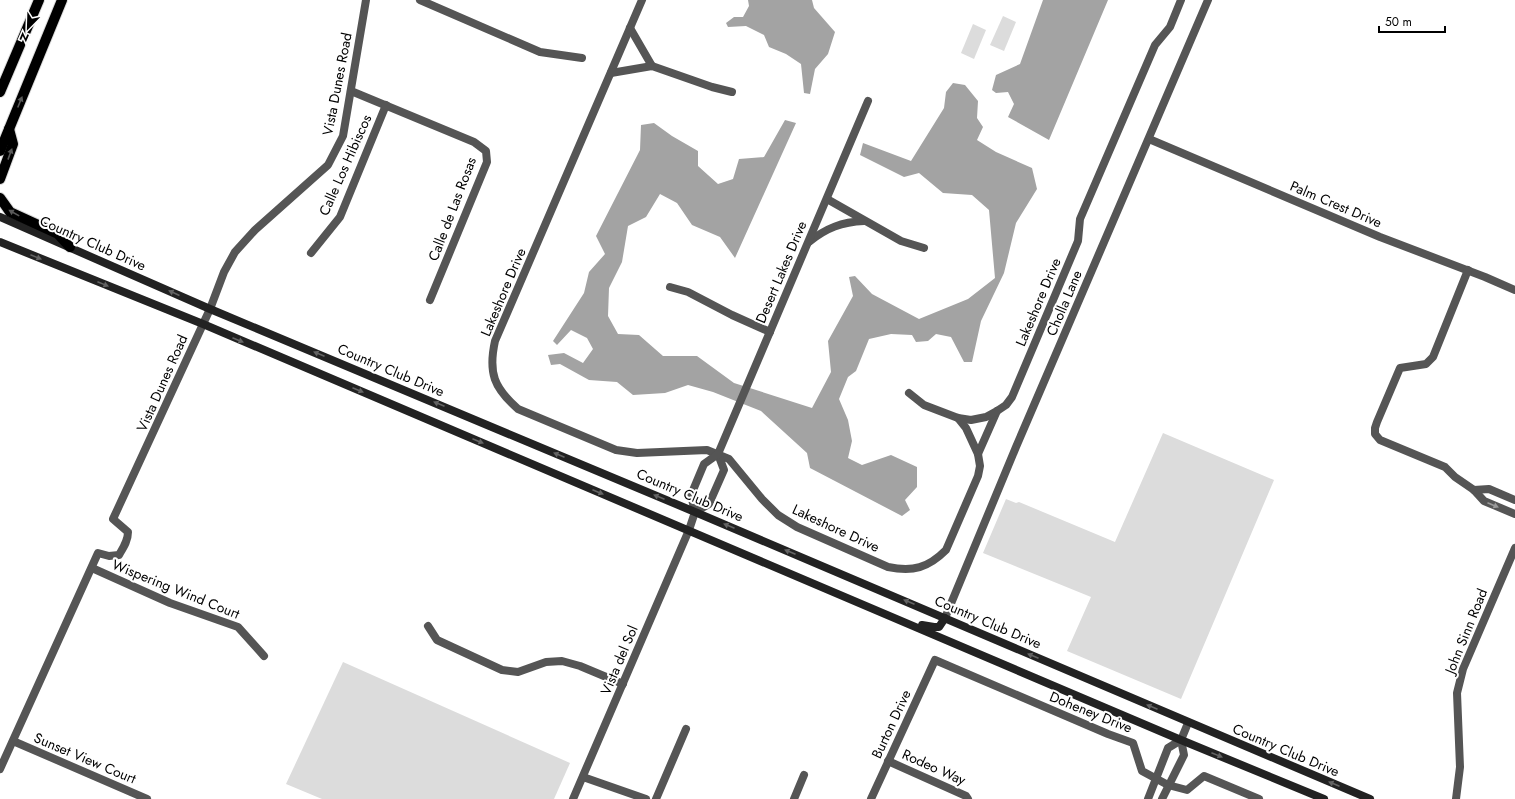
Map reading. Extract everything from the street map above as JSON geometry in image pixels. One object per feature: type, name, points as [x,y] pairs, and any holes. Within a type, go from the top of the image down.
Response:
[{"type":"main road","points":[[0,92],[39,0]]},
{"type":"main road","points":[[0,151],[62,0]]},
{"type":"main road","points":[[0,179],[13,144],[9,129]]},
{"type":"main road","points":[[0,198],[10,212],[58,234],[70,247]]},
{"type":"main road","name":"Country Club Drive","points":[[0,217],[210,309],[695,512],[1188,723],[1370,799]]},
{"type":"main road","points":[[0,242],[203,324],[1181,740],[1324,799]]},
{"type":"main road","points":[[892,616],[934,628],[942,625],[945,618]]},
{"type":"street","name":"Vista Dunes Road","points":[[0,769],[98,553],[109,556],[118,555],[125,545],[128,532],[113,519],[210,309],[224,272],[235,252],[255,230],[328,165],[343,136],[366,0]]},
{"type":"street","points":[[420,0],[540,52],[582,58]]},
{"type":"street","name":"Lakeshore Drive","points":[[642,0],[495,341],[492,356],[492,373],[498,388],[518,409],[616,450],[637,453],[707,450],[718,454],[729,459],[762,500],[778,515],[797,527],[888,567],[903,570],[928,565],[946,550],[978,476],[980,466],[978,454],[997,412],[1006,405],[1012,397],[1078,241],[1080,219],[1089,197],[1155,45],[1170,27],[1181,0]]},
{"type":"street","name":"Cholla Lane","points":[[945,618],[1016,448],[1208,0]]},
{"type":"street","points":[[630,28],[652,66]]},
{"type":"street","points":[[611,73],[652,66],[712,87],[732,92]]},
{"type":"street","name":"Calle de Las Rosas","points":[[351,91],[474,142],[486,151],[487,162],[430,300]]},
{"type":"street","name":"Desert Lakes Drive","points":[[689,530],[695,512],[691,495],[704,464],[718,454],[868,101]]},
{"type":"street","name":"Calle Los Hibiscos","points":[[311,253],[340,217],[386,105]]},
{"type":"street","name":"Palm Crest Drive","points":[[1148,139],[1380,237],[1468,270],[1515,290]]},
{"type":"street","points":[[827,199],[901,241],[924,248]]},
{"type":"street","points":[[807,244],[820,233],[835,226],[850,222],[865,221]]},
{"type":"street","points":[[1468,270],[1433,357],[1426,364],[1400,368],[1377,422],[1375,434],[1380,440],[1387,444],[1418,455],[1445,468],[1474,490],[1484,501],[1515,514]]},
{"type":"street","points":[[670,287],[688,292],[722,311],[770,332]]},
{"type":"street","points":[[909,393],[924,405],[958,418],[979,420],[997,412]]},
{"type":"street","points":[[958,418],[966,428],[978,454]]},
{"type":"street","points":[[695,512],[710,504],[724,470],[718,454]]},
{"type":"street","points":[[1474,490],[1489,489],[1515,500]]},
{"type":"street","name":"Vista del Sol","points":[[573,799],[689,530]]},
{"type":"street","name":"John Sinn Road","points":[[1456,799],[1460,767],[1457,693],[1463,669],[1515,548]]},
{"type":"street","name":"Wispering Wind Court","points":[[92,568],[170,603],[238,627],[264,656]]},
{"type":"street","points":[[428,626],[437,640],[502,670],[518,672],[546,662],[562,661],[580,666],[623,684]]},
{"type":"street","name":"Burton Drive","points":[[871,799],[935,660]]},
{"type":"street","name":"Doheney Drive","points":[[935,660],[1108,734],[1133,743],[1142,771],[1156,780],[1187,790],[1204,776],[1259,799]]},
{"type":"street","points":[[1162,799],[1184,755],[1181,740],[1188,723]]},
{"type":"street","points":[[656,799],[686,729]]},
{"type":"street","points":[[1148,799],[1168,748],[1181,740]]},
{"type":"street","name":"Sunset View Court","points":[[13,741],[147,799]]},
{"type":"street","name":"Rodeo Way","points":[[888,761],[966,796],[968,799]]},
{"type":"street","points":[[794,799],[804,775]]},
{"type":"street","points":[[583,777],[646,799]]},
{"type":"shaded area","points":[[748,0],[812,0],[814,8],[835,32],[828,54],[815,69],[810,94],[804,93],[801,64],[786,54],[769,47],[764,35],[746,26],[728,27],[726,23],[734,17],[743,17],[749,6]]},
{"type":"shaded area","points":[[1043,0],[1108,0],[1049,140],[1008,117],[1014,104],[1008,92],[996,93],[992,90],[996,75],[1020,64]]},
{"type":"shaded area","points":[[1003,16],[1016,22],[1004,51],[990,45]]},
{"type":"shaded area","points":[[973,24],[986,30],[974,59],[961,53]]},
{"type":"shaded area","points":[[953,83],[965,85],[978,101],[977,118],[983,127],[977,140],[996,152],[1032,168],[1037,189],[1016,223],[1004,273],[981,321],[972,362],[964,362],[951,337],[936,334],[928,341],[916,342],[912,335],[891,334],[869,339],[856,371],[848,377],[839,399],[848,420],[852,441],[848,458],[862,465],[891,455],[917,467],[917,487],[905,500],[910,510],[902,516],[810,468],[807,453],[761,411],[713,392],[688,385],[665,393],[633,395],[617,382],[589,380],[560,364],[551,365],[548,355],[564,353],[583,363],[593,349],[587,338],[571,330],[557,345],[553,341],[584,293],[589,272],[605,254],[596,236],[640,150],[641,125],[654,123],[672,136],[698,151],[698,166],[718,184],[733,179],[739,159],[764,157],[785,120],[796,123],[735,258],[720,237],[692,225],[677,203],[660,194],[646,217],[628,226],[622,262],[609,288],[608,316],[618,334],[639,335],[663,356],[697,356],[734,383],[812,408],[831,372],[828,341],[853,296],[849,277],[855,276],[872,294],[919,319],[968,299],[995,278],[989,210],[972,195],[943,193],[919,173],[904,177],[860,155],[863,143],[911,161],[944,108],[946,92]]},
{"type":"shaded area","points":[[1163,433],[1274,480],[1181,699],[1067,651],[1091,597],[983,553],[1006,499],[1016,503],[1019,502],[1115,542]]},
{"type":"shaded area","points":[[343,662],[570,763],[554,799],[322,799],[286,784]]}]
